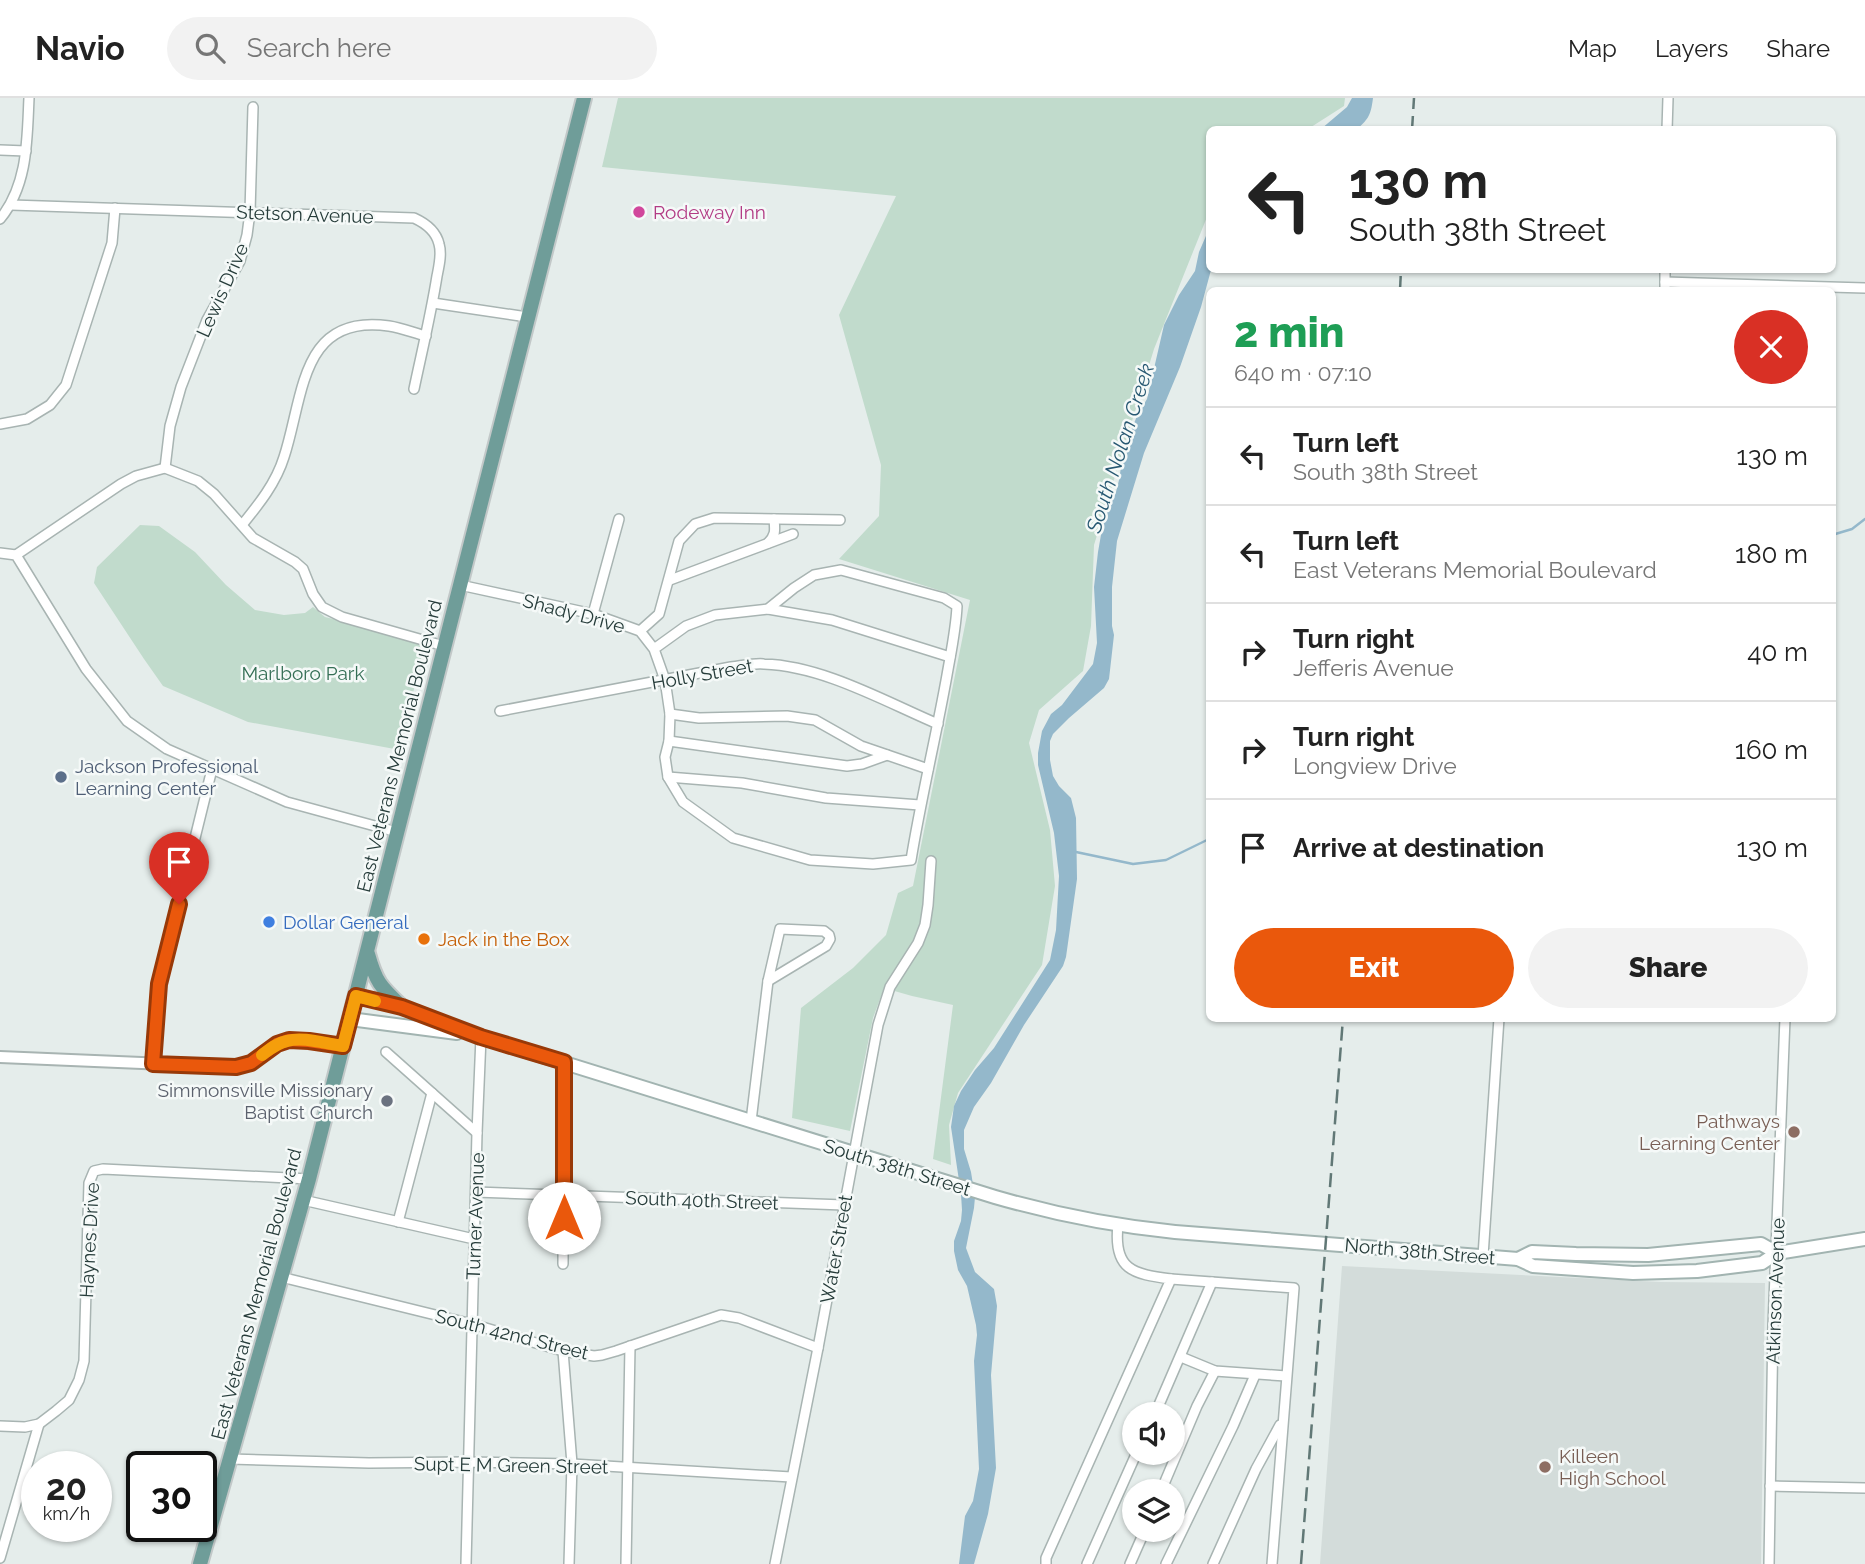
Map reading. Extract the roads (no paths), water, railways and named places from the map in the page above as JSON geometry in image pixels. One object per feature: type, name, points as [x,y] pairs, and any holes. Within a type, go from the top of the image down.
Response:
[{"type":"main road","name":"East Veterans Memorial Boulevard","points":[[200,1564],[309,1179],[584,98]]},
{"type":"main road","points":[[367,951],[380,986],[402,1007]]},
{"type":"main road","name":"South 38th Street","points":[[356,996],[402,1007],[481,1037],[995,1197],[1069,1217],[1118,1226],[1323,1243]]},
{"type":"main road","name":"South 38th Street","points":[[350,1019],[481,1037]]},
{"type":"main road","name":"North 38th Street","points":[[1323,1243],[1518,1258],[1533,1266],[1641,1273],[1697,1271],[1762,1263],[1777,1253],[1865,1239]]},
{"type":"main road","name":"North 38th Street","points":[[1518,1258],[1532,1252],[1642,1255],[1761,1244],[1777,1253]]},
{"type":"main road","points":[[1641,1273],[1642,1255]]},
{"type":"street","points":[[0,219],[11,205],[21,180],[26,151],[29,98]]},
{"type":"street","points":[[1667,126],[1668,98]]},
{"type":"street","name":"Lewis Drive","points":[[165,468],[170,426],[181,387],[207,320],[240,261],[247,235],[253,107]]},
{"type":"street","points":[[0,150],[26,151]]},
{"type":"street","name":"Stetson Avenue","points":[[11,205],[414,218],[425,223],[439,242],[440,254],[433,303],[414,389]]},
{"type":"street","points":[[0,424],[27,419],[50,405],[65,385],[112,243],[115,208]]},
{"type":"street","points":[[1665,286],[1765,287]]},
{"type":"street","points":[[1836,288],[1865,288]]},
{"type":"street","points":[[433,303],[527,317]]},
{"type":"street","points":[[242,525],[275,479],[284,458],[310,363],[323,343],[342,330],[367,325],[390,326],[426,336]]},
{"type":"street","points":[[0,554],[16,555],[136,475],[165,468],[198,481],[214,494],[253,538],[303,569],[313,594],[322,607],[342,617],[444,646]]},
{"type":"street","points":[[640,631],[659,614],[679,541],[695,524],[715,518],[840,520]]},
{"type":"street","points":[[593,614],[619,519]]},
{"type":"street","points":[[766,544],[774,537],[774,519]]},
{"type":"street","points":[[670,580],[793,534]]},
{"type":"street","points":[[16,555],[86,668],[127,721],[167,749],[287,802],[397,832]]},
{"type":"street","points":[[668,777],[683,802],[733,838],[810,860],[873,864],[912,860],[920,805],[956,629],[957,606],[944,598],[841,570],[814,575],[768,609]]},
{"type":"street","name":"Shady Drive","points":[[460,585],[593,614],[640,631],[654,649],[664,680],[670,714],[669,741],[664,757],[668,777]]},
{"type":"street","points":[[654,649],[686,626],[715,615],[768,609],[832,620],[950,657]]},
{"type":"street","name":"Holly Street","points":[[500,711],[731,667],[762,664],[805,670],[938,724]]},
{"type":"street","points":[[670,714],[699,718],[787,716],[815,720],[861,746],[928,769]]},
{"type":"street","points":[[669,741],[847,766],[887,755]]},
{"type":"street","points":[[153,1064],[159,984],[212,769]]},
{"type":"street","points":[[668,777],[742,783],[826,798],[920,805]]},
{"type":"street","name":"Water Street","points":[[775,1564],[883,1004],[918,943],[925,925],[929,905],[931,861]]},
{"type":"street","points":[[751,1121],[768,981],[780,929],[824,931],[829,935],[829,943],[826,946],[768,981]]},
{"type":"street","points":[[1483,1256],[1499,1022]]},
{"type":"street","name":"Atkinson Avenue","points":[[1769,1564],[1773,1326],[1785,1022]]},
{"type":"street","name":"Turner Avenue","points":[[466,1564],[481,1037]]},
{"type":"street","points":[[0,1057],[236,1067],[251,1063],[277,1044],[289,1040],[343,1046]]},
{"type":"street","points":[[386,1052],[477,1133]]},
{"type":"street","points":[[563,1264],[564,1062]]},
{"type":"street","points":[[398,1222],[432,1093]]},
{"type":"street","name":"Haynes Drive","points":[[39,1424],[69,1400],[79,1380],[83,1361],[89,1182],[94,1171],[103,1168],[309,1179]]},
{"type":"street","name":"South 40th Street","points":[[476,1192],[844,1205]]},
{"type":"street","points":[[303,1200],[474,1239]]},
{"type":"street","points":[[1118,1226],[1118,1249],[1128,1267],[1144,1276],[1294,1289],[1272,1564]]},
{"type":"street","name":"South 42nd Street","points":[[281,1277],[472,1324],[580,1354],[602,1355],[721,1315],[739,1318],[818,1348]]},
{"type":"street","points":[[1046,1561],[1171,1279]]},
{"type":"street","points":[[1160,1402],[1212,1282]]},
{"type":"street","points":[[626,1564],[630,1346]]},
{"type":"street","points":[[563,1350],[572,1464],[569,1564]]},
{"type":"street","points":[[1181,1357],[1215,1371],[1286,1376]]},
{"type":"street","points":[[1166,1479],[1215,1371]]},
{"type":"street","points":[[1166,1564],[1255,1375]]},
{"type":"street","points":[[1213,1564],[1256,1469],[1283,1420]]},
{"type":"street","points":[[0,1426],[25,1427],[39,1424]]},
{"type":"street","points":[[0,1558],[5,1522],[39,1424]]},
{"type":"street","name":"Supt E M Green Street","points":[[230,1459],[572,1464],[791,1477]]},
{"type":"street","points":[[1087,1564],[1131,1465]]},
{"type":"street","points":[[1770,1486],[1865,1488]]},
{"type":"street","points":[[1130,1564],[1140,1542]]},
{"type":"water","points":[[1352,98],[1373,98],[1369,116],[1360,126],[1325,126],[1347,107]]},
{"type":"water","points":[[1206,236],[1206,273],[1210,273],[1201,307],[1180,367],[1144,453],[1117,541],[1112,587],[1114,635],[1109,679],[1104,688],[1053,734],[1050,741],[1053,776],[1071,798],[1076,818],[1077,879],[1066,957],[1063,966],[974,1107],[964,1130],[964,1149],[975,1197],[966,1248],[975,1272],[994,1289],[997,1306],[991,1375],[996,1468],[988,1514],[974,1564],[959,1564],[965,1516],[973,1501],[979,1469],[974,1361],[976,1325],[967,1286],[958,1270],[954,1251],[962,1210],[951,1127],[954,1106],[961,1091],[994,1048],[1050,960],[1056,930],[1059,876],[1054,833],[1038,765],[1042,731],[1051,714],[1062,705],[1093,664],[1097,643],[1094,587],[1105,512],[1116,492],[1124,448],[1147,399],[1164,325],[1195,271]]},
{"type":"waterway","points":[[1836,534],[1852,529],[1865,519]]},
{"type":"waterway","points":[[1076,852],[1133,864],[1166,860],[1206,840]]},
{"type":"railway","points":[[1412,126],[1414,98]]},
{"type":"railway","points":[[1400,287],[1401,273]]},
{"type":"railway","points":[[1301,1564],[1343,1022]]},
{"type":"place","name":"Rodeway Inn","points":[[639,212]]},
{"type":"place","name":"Jackson Professional Learning Center","points":[[61,777]]},
{"type":"place","name":"Dollar General","points":[[269,922]]},
{"type":"place","name":"Jack in the Box","points":[[424,939]]},
{"type":"place","name":"Simmonsville Missionary Baptist Church","points":[[387,1101]]},
{"type":"place","name":"Pathways Learning Center","points":[[1794,1132]]},
{"type":"place","name":"Killeen High School","points":[[1545,1467]]},
{"type":"water label","name":"South Nolan Creek","points":[[1120,448]]},
{"type":"park label","name":"Marlboro Park","points":[[303,673]]}]
